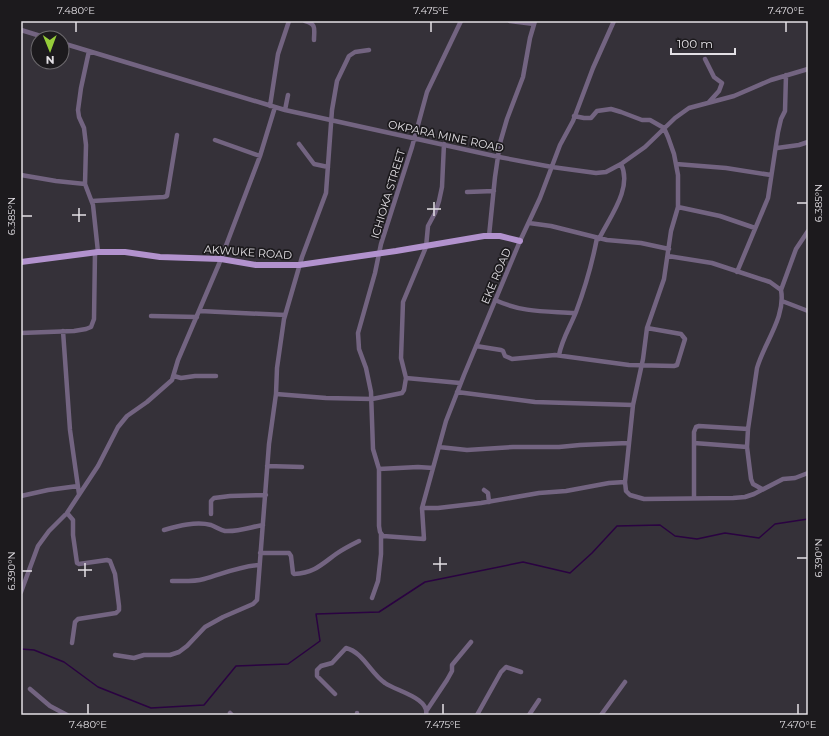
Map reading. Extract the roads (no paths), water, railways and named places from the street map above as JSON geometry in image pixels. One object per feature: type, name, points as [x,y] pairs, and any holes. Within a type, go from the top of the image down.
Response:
[{"type":"main road","name":"AKWUKE ROAD","points":[[21,262],[97,252],[125,252],[165,257],[221,259],[251,264],[299,265],[489,236],[500,236],[520,241]]},
{"type":"street","points":[[21,592],[38,546],[49,531],[67,513],[98,466],[115,431],[122,421],[166,386],[174,376],[178,360],[221,259],[260,156],[273,107],[278,54],[289,21]]},
{"type":"street","points":[[305,21],[314,25],[314,40]]},
{"type":"street","name":"ICHIOKA STREET","points":[[372,598],[378,581],[381,554],[378,469],[373,449],[372,399],[367,373],[359,349],[358,333],[379,254],[427,92],[460,21]]},
{"type":"street","points":[[489,236],[500,143],[507,119],[523,77],[530,38],[535,22],[510,21]]},
{"type":"street","name":"EKE ROAD","points":[[381,534],[386,536],[424,539],[422,508],[446,421],[460,383],[529,223],[560,145],[574,116],[592,68],[614,21]]},
{"type":"street","name":"OKPARA MINE ROAD","points":[[70,45],[285,110],[498,157],[552,167],[599,173],[610,170],[621,164],[645,147],[664,128],[687,110],[709,102],[734,96],[786,75],[808,69]]},
{"type":"street","points":[[115,655],[134,658],[144,655],[161,655],[179,652],[187,646],[205,627],[223,617],[253,604],[257,600],[270,432],[285,315],[299,265],[326,192],[334,92],[337,81],[349,56],[355,52],[369,50]]},
{"type":"street","points":[[21,333],[86,329],[91,327],[93,324],[97,252],[92,201],[85,184],[86,145],[84,128],[79,117],[78,110],[89,51]]},
{"type":"street","points":[[704,59],[714,77],[722,83],[719,91],[709,102]]},
{"type":"street","points":[[737,272],[768,198],[780,123],[786,107],[786,75]]},
{"type":"street","points":[[285,110],[288,95]]},
{"type":"street","points":[[574,116],[591,118],[597,111],[611,109],[642,120],[650,120],[664,128],[676,164],[678,207],[671,231],[662,285],[647,328],[642,365],[633,405],[625,482],[625,489],[627,493],[637,498],[651,499],[745,497],[783,479],[795,478],[808,473]]},
{"type":"street","points":[[92,201],[167,196],[177,134]]},
{"type":"street","points":[[215,140],[260,156]]},
{"type":"street","points":[[777,148],[799,145],[808,142]]},
{"type":"street","points":[[299,144],[314,164],[328,167]]},
{"type":"street","points":[[276,394],[326,398],[372,399],[402,393],[406,378],[401,358],[403,302],[426,246],[428,226],[437,207],[441,191],[444,144]]},
{"type":"street","points":[[559,355],[565,334],[575,314],[586,285],[598,239],[609,219],[614,214],[622,190],[625,175],[621,164]]},
{"type":"street","points":[[676,164],[726,168],[771,175]]},
{"type":"street","points":[[21,176],[85,184]]},
{"type":"street","points":[[467,192],[494,191]]},
{"type":"street","points":[[678,207],[720,216],[755,228]]},
{"type":"street","points":[[529,223],[551,226],[598,239],[641,243],[669,249]]},
{"type":"street","points":[[762,490],[755,486],[752,481],[748,465],[747,447],[748,429],[757,368],[774,328],[782,301],[781,290],[796,250],[808,231]]},
{"type":"street","points":[[668,256],[712,263],[770,282],[781,290]]},
{"type":"street","points":[[495,300],[517,308],[544,312],[575,314]]},
{"type":"street","points":[[782,301],[808,311]]},
{"type":"street","points":[[200,311],[285,315]]},
{"type":"street","points":[[151,316],[196,317]]},
{"type":"street","points":[[476,346],[503,350],[505,356],[510,359],[559,355],[621,364],[677,365],[685,339],[681,334],[647,328]]},
{"type":"street","points":[[63,331],[70,430],[79,494]]},
{"type":"street","points":[[174,376],[181,378],[216,376]]},
{"type":"street","points":[[406,378],[460,383]]},
{"type":"street","points":[[457,392],[535,402],[633,405]]},
{"type":"street","points":[[694,498],[694,432],[697,426],[748,429]]},
{"type":"street","points":[[439,447],[467,450],[628,443]]},
{"type":"street","points":[[694,443],[747,447]]},
{"type":"street","points":[[267,466],[302,468]]},
{"type":"street","points":[[378,469],[418,467],[433,468]]},
{"type":"street","points":[[422,508],[438,508],[489,502],[539,493],[566,491],[609,483],[625,482]]},
{"type":"street","points":[[21,495],[77,486],[83,487]]},
{"type":"street","points":[[484,490],[488,493],[489,502]]},
{"type":"street","points":[[210,514],[212,501],[214,498],[266,494]]},
{"type":"street","points":[[67,513],[73,520],[73,535],[78,563],[110,561],[115,574],[119,606],[119,610],[116,613],[78,619],[75,622],[72,643]]},
{"type":"street","points":[[164,530],[182,525],[193,524],[210,525],[220,530],[230,531],[263,525]]},
{"type":"street","points":[[260,553],[288,553],[291,556],[293,573],[302,574],[310,572],[336,554],[359,541]]},
{"type":"street","points":[[172,582],[204,579],[228,570],[259,565]]},
{"type":"street","points":[[426,713],[452,671],[452,666],[471,642]]},
{"type":"street","points":[[335,694],[317,676],[317,670],[320,666],[332,663],[346,648],[358,655],[385,684],[421,702],[426,713]]},
{"type":"street","points":[[477,715],[501,672],[506,667],[521,672]]},
{"type":"street","points":[[602,715],[625,682]]},
{"type":"street","points":[[30,689],[50,706],[67,715]]},
{"type":"street","points":[[529,715],[539,700]]},
{"type":"waterway","points":[[21,649],[34,650],[64,662],[98,687],[151,708],[204,705],[236,666],[288,664],[320,641],[316,614],[379,612],[425,582],[523,562],[570,573],[592,553],[617,526],[660,525],[675,536],[697,539],[725,533],[759,538],[775,524],[808,519]]}]
